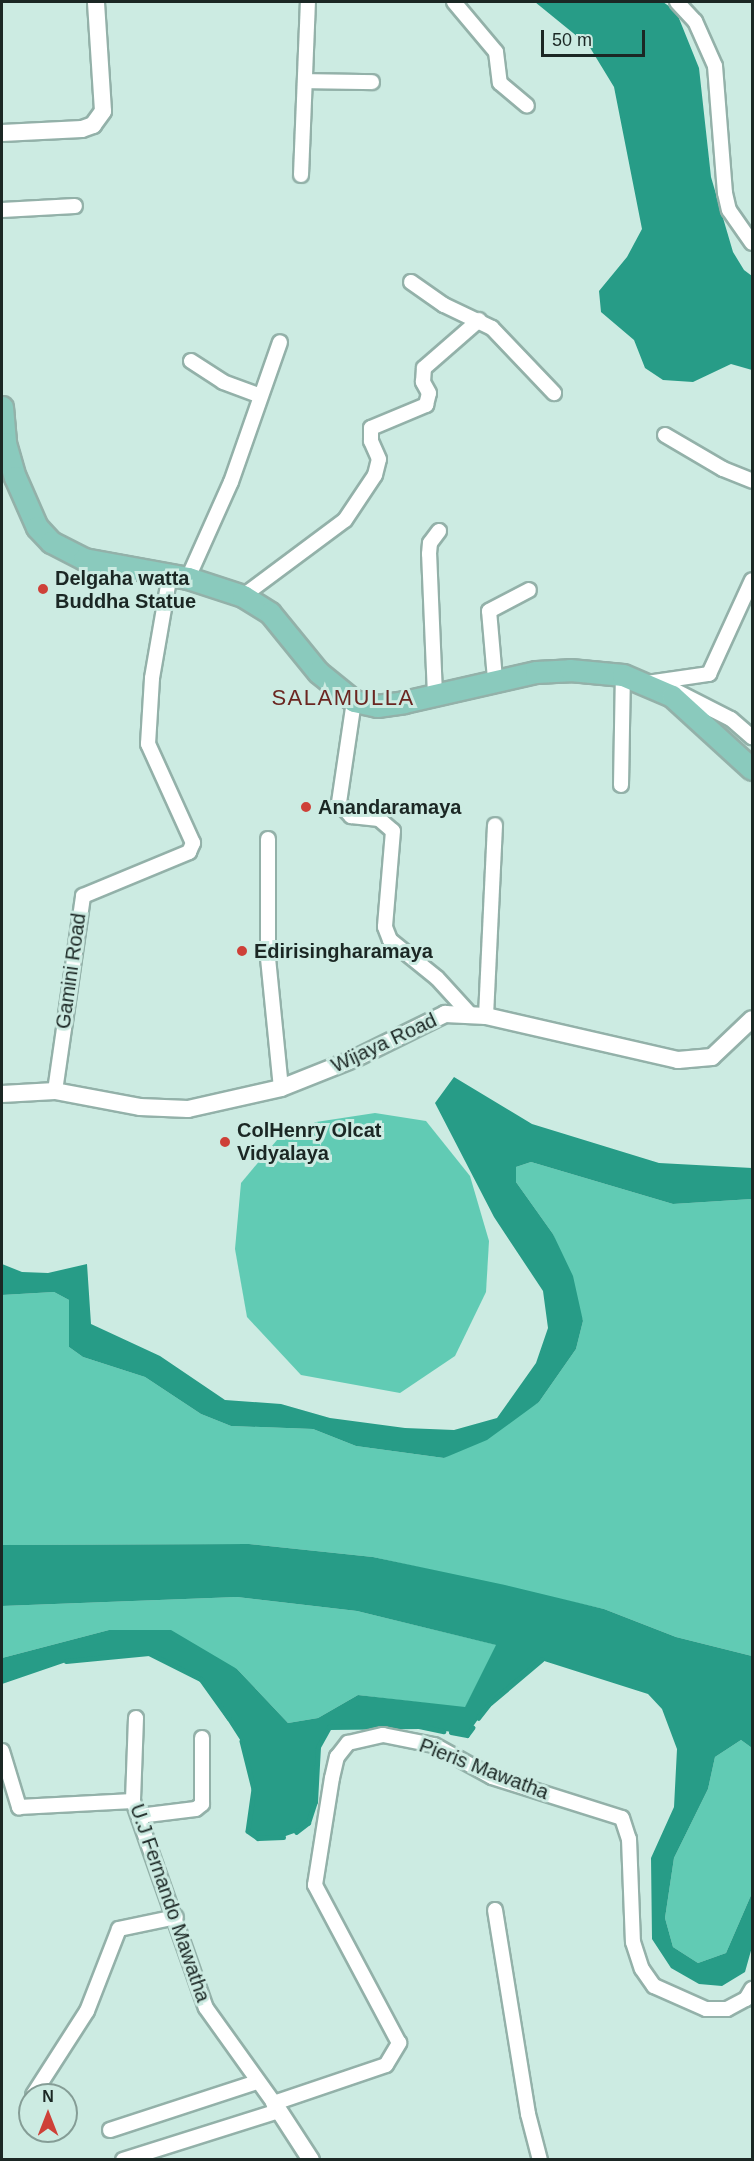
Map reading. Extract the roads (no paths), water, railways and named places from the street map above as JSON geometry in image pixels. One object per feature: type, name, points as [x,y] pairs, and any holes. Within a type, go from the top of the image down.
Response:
[{"type":"main road","points":[[2,407],[5,443],[15,477],[27,510],[51,542],[84,559],[179,576],[243,596],[270,613],[318,672],[354,701],[377,706],[435,695],[495,679],[570,670],[623,675],[650,683],[672,696],[753,769]]},
{"type":"street","points":[[2,133],[82,129],[98,118],[103,111],[96,2]]},
{"type":"street","points":[[301,176],[308,2]]},
{"type":"street","points":[[454,2],[496,52],[500,83],[527,106]]},
{"type":"street","points":[[677,2],[695,21],[711,55],[718,85],[725,194],[732,215],[753,243]]},
{"type":"street","points":[[305,81],[372,82]]},
{"type":"street","points":[[2,210],[75,206]]},
{"type":"street","points":[[411,282],[444,305],[479,320],[511,345],[554,393]]},
{"type":"street","points":[[243,596],[345,520],[375,475],[379,459],[370,441],[372,428],[426,405],[429,393],[423,382],[424,368],[479,320]]},
{"type":"street","points":[[179,576],[231,482],[280,342]]},
{"type":"street","points":[[191,361],[223,382],[261,396]]},
{"type":"street","points":[[665,435],[723,469],[753,481]]},
{"type":"street","points":[[435,695],[429,554],[430,543],[439,531]]},
{"type":"street","name":"Gamini Road","points":[[55,1091],[82,896],[189,852],[193,843],[148,744],[152,678],[179,576]]},
{"type":"street","points":[[650,683],[709,674],[753,580]]},
{"type":"street","points":[[495,679],[489,611],[529,590]]},
{"type":"street","points":[[621,784],[623,675]]},
{"type":"street","points":[[650,683],[731,719],[753,737]]},
{"type":"street","points":[[354,701],[339,803],[351,816],[379,819],[393,831],[385,927],[390,940],[419,962],[478,1015]]},
{"type":"street","points":[[478,1015],[495,825]]},
{"type":"street","points":[[268,839],[268,958],[281,1088]]},
{"type":"street","name":"Wijaya Road","points":[[2,1094],[55,1091],[140,1107],[188,1109],[281,1088],[354,1059],[421,1023],[446,1014],[478,1015],[678,1060],[712,1057],[753,1019]]},
{"type":"street","name":"U.J Fernando Mawatha","points":[[136,1718],[133,1801],[176,1917],[206,2008],[276,2107]]},
{"type":"street","name":"Pieris Mawatha","points":[[123,2160],[142,2158],[386,2065],[399,2043],[315,1885],[332,1778],[337,1757],[348,1743],[383,1735],[434,1745],[492,1777],[622,1818],[629,1839],[633,1942],[642,1969],[654,1986],[706,2009],[727,2009],[746,1999],[753,1989]]},
{"type":"street","points":[[139,1816],[196,1809],[202,1804],[202,1738]]},
{"type":"street","points":[[2,1751],[19,1807],[133,1801]]},
{"type":"street","points":[[495,1910],[528,2114],[540,2160]]},
{"type":"street","points":[[41,2083],[87,2011],[119,1929],[176,1917]]},
{"type":"street","points":[[110,2130],[257,2082]]},
{"type":"street","points":[[276,2107],[311,2160]]},
{"type":"waterway","points":[[66,1661],[149,1653],[201,1679],[229,1718]]},
{"type":"waterway","points":[[478,1718],[488,1705],[541,1660]]},
{"type":"waterway","points":[[296,1832],[308,1823],[315,1802],[318,1747],[329,1727],[419,1726],[443,1731]]},
{"type":"waterway","points":[[451,1732],[467,1735],[472,1728]]},
{"type":"waterway","points":[[242,1741],[254,1789],[248,1831],[258,1838],[283,1837]]},
{"type":"place","name":"Delgaha watta Buddha Statue","points":[[43,589]]},
{"type":"place","name":"Anandaramaya","points":[[306,807]]},
{"type":"place","name":"Edirisingharamaya","points":[[242,951]]},
{"type":"place","name":"ColHenry Olcat Vidyalaya","points":[[225,1142]]},
{"type":"district","name":"SALAMULLA","points":[[343,698]]}]
